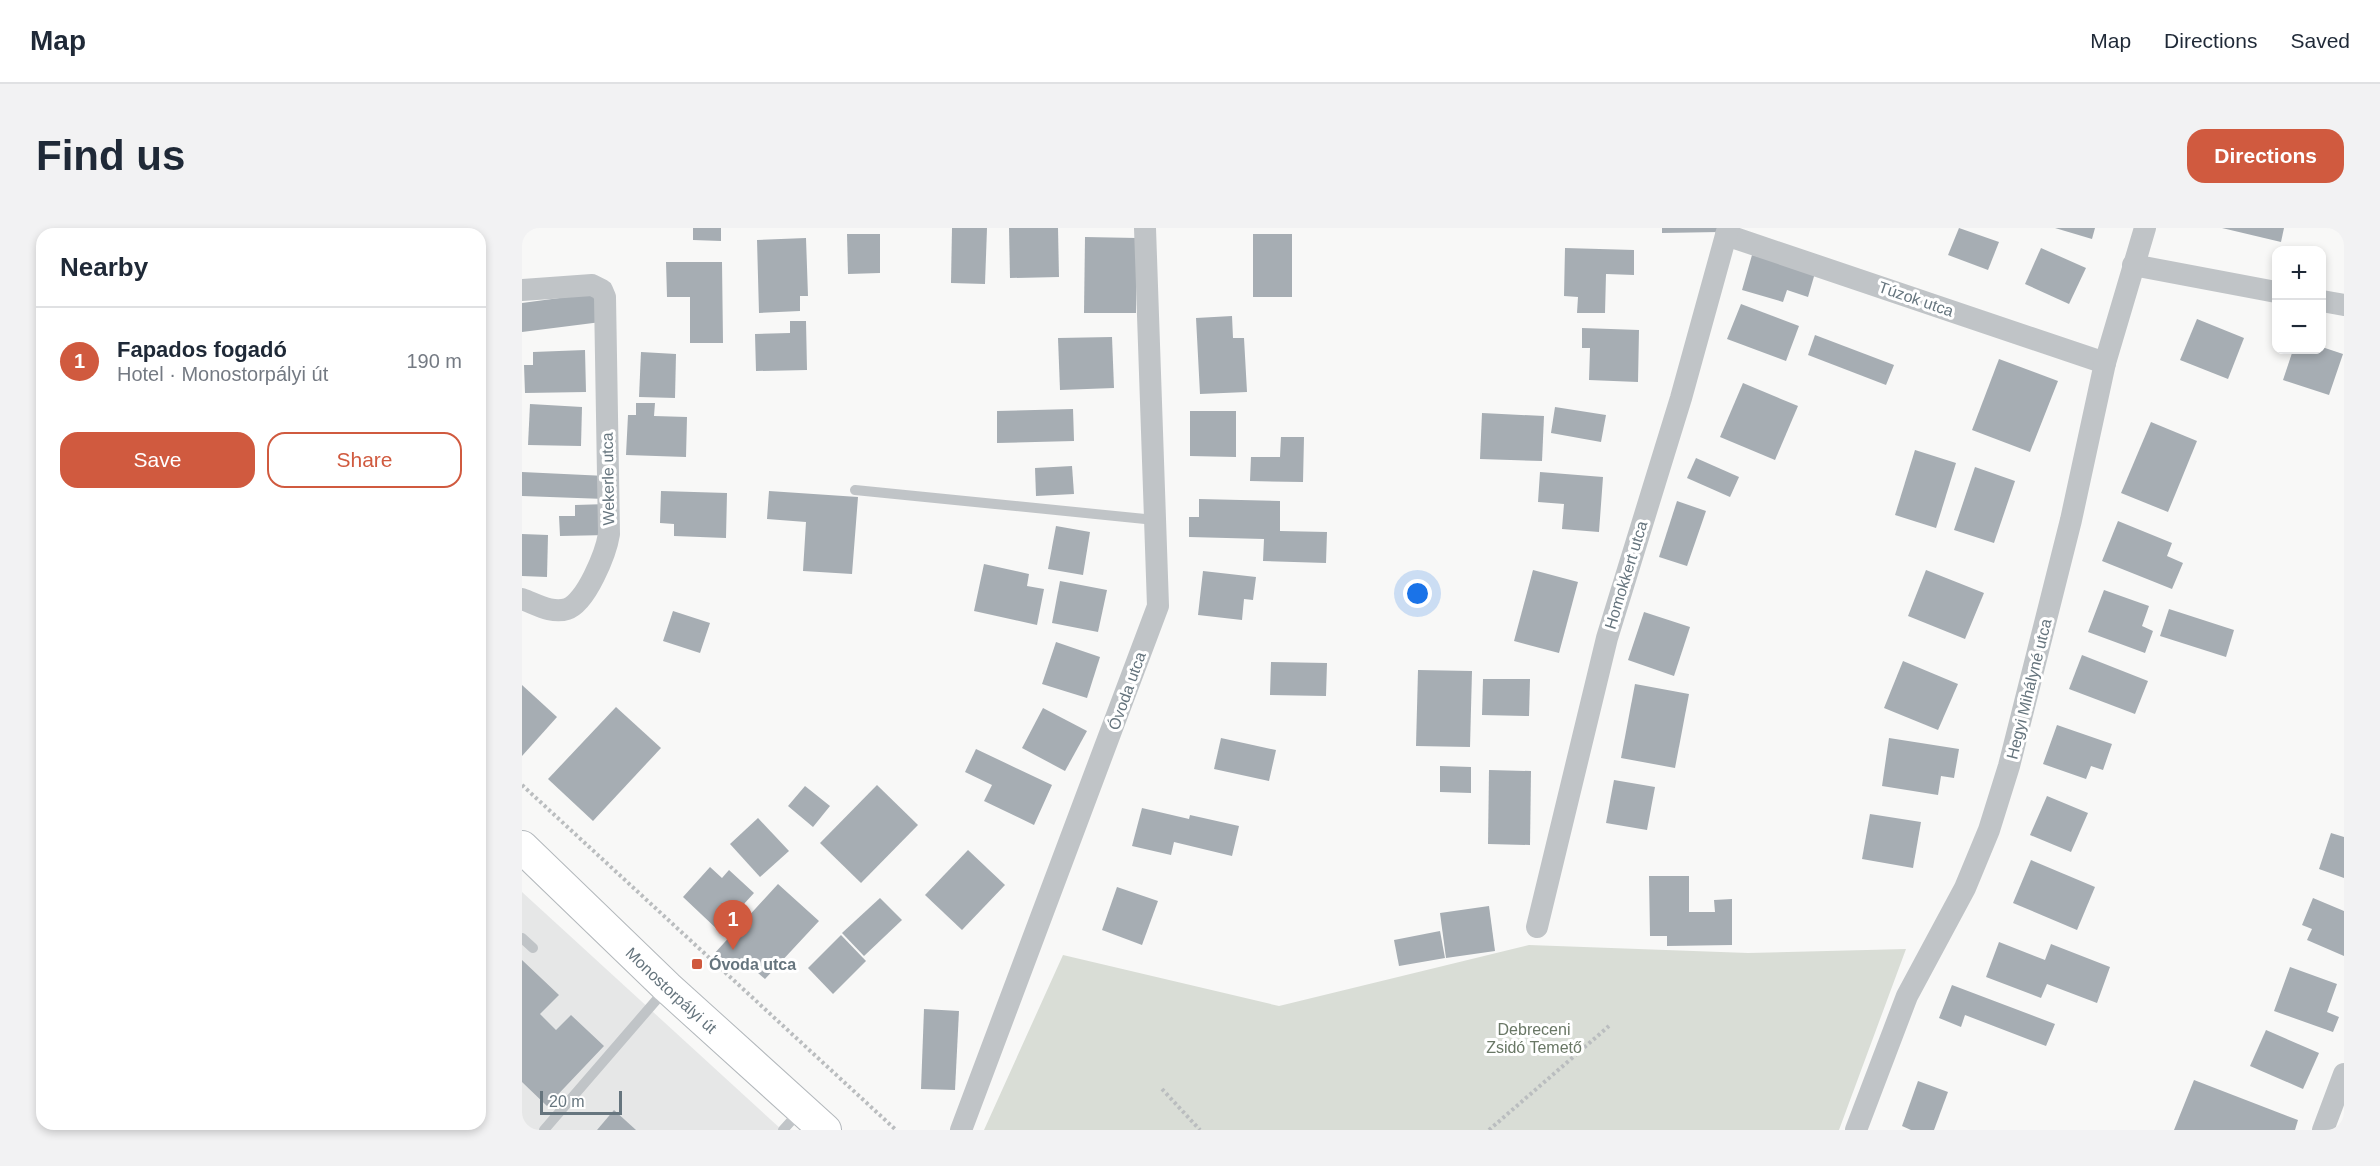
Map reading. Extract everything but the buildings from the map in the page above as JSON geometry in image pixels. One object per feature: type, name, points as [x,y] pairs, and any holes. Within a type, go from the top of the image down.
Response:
[{"type":"street","name":"Óvoda utca","points":[[961,1130],[1158,606],[1145,228]]},
{"type":"street","name":"Hegyi Mihályné utca","points":[[1856,1130],[1907,996],[1965,888],[1989,830],[2009,766],[2068,531],[2105,363],[2145,228]]},
{"type":"street","name":"Túzok utca","points":[[1727,231],[2105,363]]},
{"type":"street","name":"Homokkert utca","points":[[1538,927],[1607,638],[1681,398],[1727,231]]},
{"type":"street","points":[[2133,265],[2272,291]]},
{"type":"street","name":"Wekerle utca","points":[[522,291],[592,285],[602,290],[605,297],[609,522],[606,551],[580,600],[567,609],[550,610],[522,599]]},
{"type":"street","points":[[2326,302],[2344,305]]},
{"type":"street","name":"Monostorpályi út","points":[[522,847],[667,987],[793,1119],[825,1130]]},
{"type":"street","points":[[2323,1130],[2344,1074]]},
{"type":"lane","points":[[855,490],[1155,520]]},
{"type":"lane","points":[[522,938],[533,948]]},
{"type":"lane","points":[[544,1130],[667,987]]},
{"type":"path","points":[[522,785],[896,1130]]},
{"type":"path","points":[[1489,1130],[1609,1026]]},
{"type":"path","points":[[1161,1089],[1200,1130]]},
{"type":"shaded area","points":[[522,892],[782,1130],[522,1130]]},
{"type":"green space","name":"Debreceni Zsidó Temető","points":[[1529,945],[1748,953],[1906,949],[1839,1130],[984,1130],[1063,955],[1279,1006]]},
{"type":"place","name":"Fapados fogadó","points":[[733,950]]},
{"type":"place","name":"Óvoda utca","points":[[697,964]]}]
